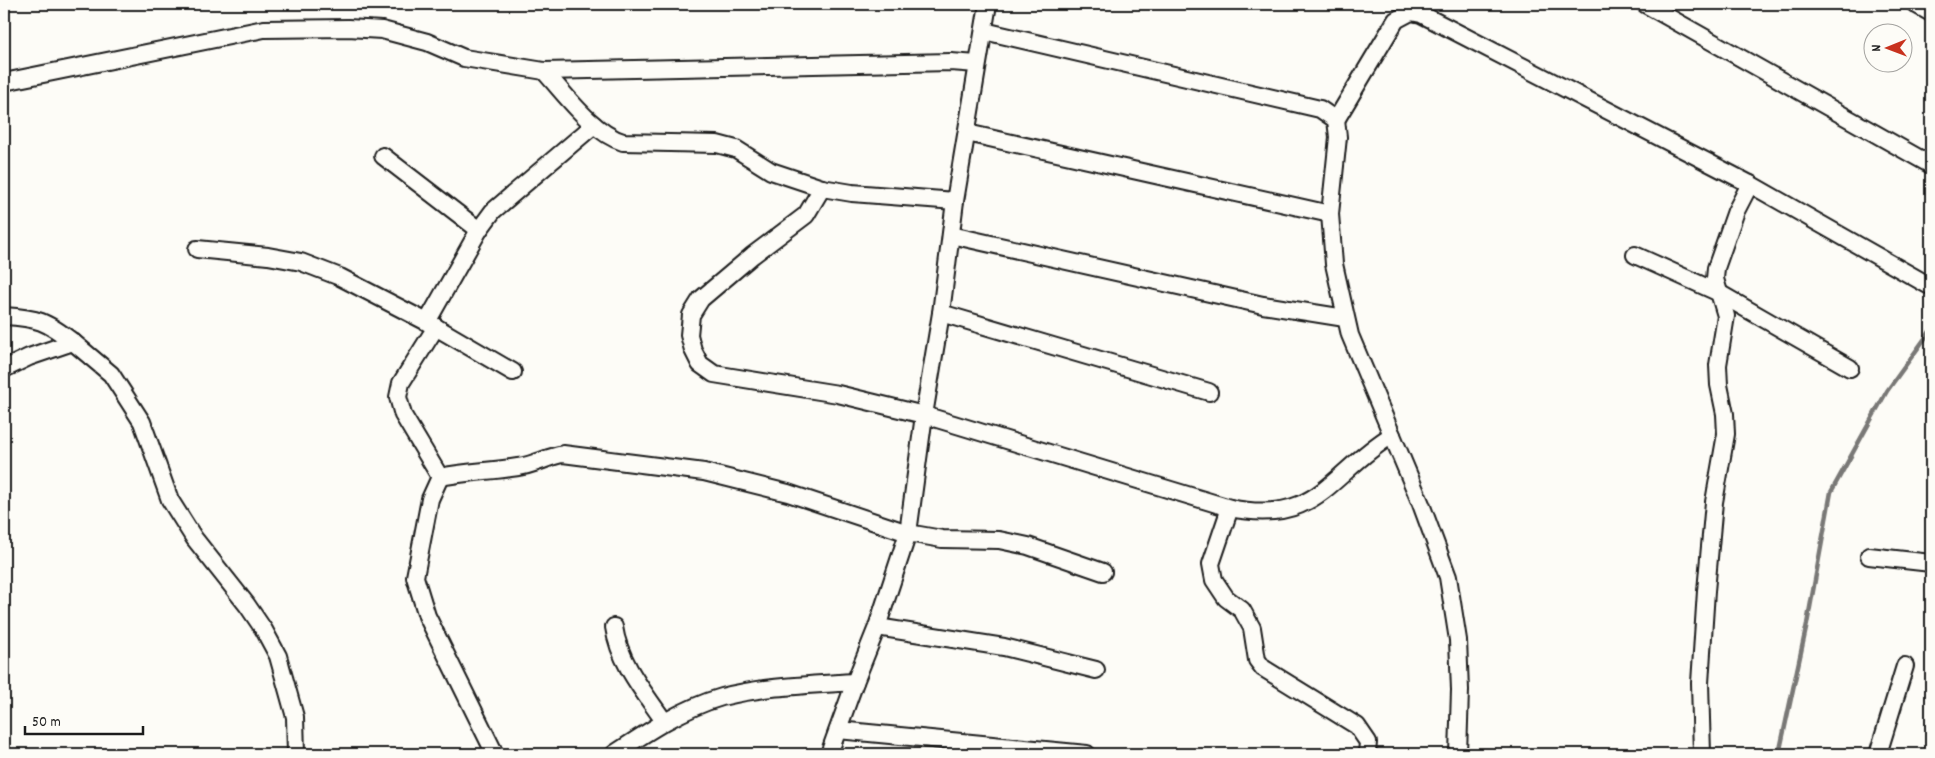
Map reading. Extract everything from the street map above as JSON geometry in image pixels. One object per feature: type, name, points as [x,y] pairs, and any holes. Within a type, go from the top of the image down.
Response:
[{"type":"street","points":[[829,754],[854,682],[877,627],[908,533],[924,415],[941,313],[955,201],[968,133],[977,64],[988,4]]},
{"type":"street","points":[[1645,4],[1931,165]]},
{"type":"street","points":[[1915,4],[1931,13]]},
{"type":"street","points":[[1458,754],[1460,690],[1458,640],[1448,578],[1421,504],[1362,367],[1345,318],[1334,264],[1330,214],[1338,136],[1336,120],[1396,20],[1411,12],[1421,14],[1750,184],[1928,285]]},
{"type":"street","points":[[4,82],[264,30],[306,28],[382,30],[427,42],[464,58],[544,71],[941,62],[977,64]]},
{"type":"street","points":[[984,31],[1320,109],[1336,120]]},
{"type":"street","points":[[544,71],[594,125],[614,140],[623,142],[717,144],[736,149],[771,171],[822,188],[852,193],[955,201]]},
{"type":"street","points":[[440,477],[403,415],[398,397],[401,383],[479,230],[493,211],[594,125]]},
{"type":"street","points":[[968,133],[1330,214]]},
{"type":"street","points":[[383,156],[479,230]]},
{"type":"street","points":[[1702,754],[1701,665],[1714,502],[1726,434],[1718,365],[1726,316],[1717,292],[1715,279],[1716,268],[1736,211],[1750,184]]},
{"type":"street","points":[[822,188],[806,215],[753,255],[701,299],[691,315],[689,334],[693,350],[700,364],[714,374],[838,394],[924,415],[1230,508],[1253,512],[1282,511],[1308,502],[1323,492],[1371,450],[1392,435]]},
{"type":"street","points":[[951,235],[1263,305],[1345,318]]},
{"type":"street","points":[[196,249],[268,256],[301,262],[340,277],[432,325],[513,372]]},
{"type":"street","points":[[1635,255],[1717,292],[1850,368]]},
{"type":"street","points":[[941,313],[1209,392]]},
{"type":"street","points":[[4,316],[32,318],[53,326],[111,374],[142,422],[170,500],[194,538],[247,604],[278,656],[295,717],[296,754]]},
{"type":"street","points":[[4,369],[29,357],[73,342]]},
{"type":"street","points":[[440,477],[518,467],[562,454],[704,472],[779,491],[908,533],[942,539],[999,540],[1028,546],[1103,572]]},
{"type":"street","points":[[440,477],[430,499],[415,577],[427,616],[495,754]]},
{"type":"street","points":[[1230,508],[1211,564],[1212,572],[1214,580],[1226,598],[1242,610],[1252,628],[1257,660],[1263,668],[1356,726],[1368,742],[1368,754]]},
{"type":"street","points":[[1868,556],[1931,563]]},
{"type":"street","points":[[877,627],[1004,647],[1096,670]]},
{"type":"street","points":[[614,628],[616,644],[623,659],[664,721]]},
{"type":"street","points":[[1878,754],[1905,666]]},
{"type":"street","points":[[614,754],[664,721],[721,698],[764,689],[854,682]]},
{"type":"street","points":[[838,730],[1087,754]]},
{"type":"waterway","points":[[1779,754],[1807,624],[1831,492],[1887,391],[1931,330]]}]
